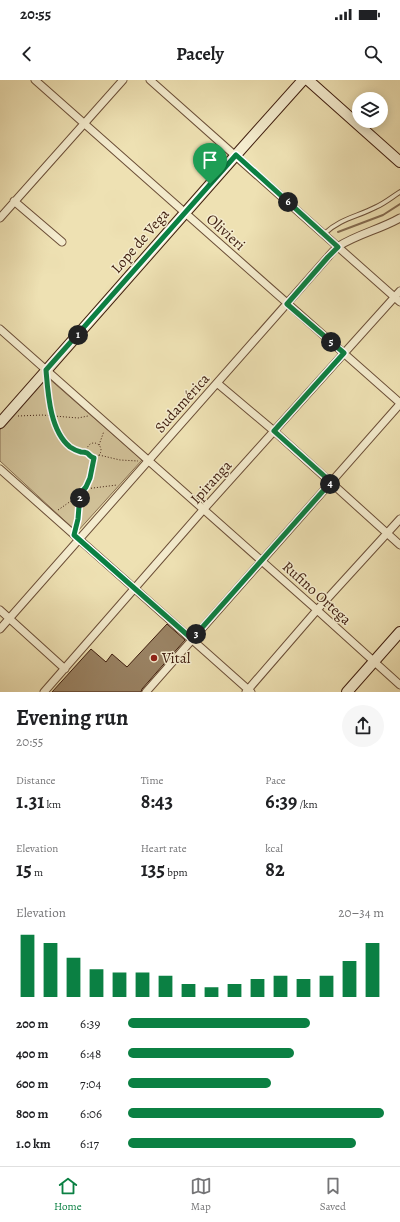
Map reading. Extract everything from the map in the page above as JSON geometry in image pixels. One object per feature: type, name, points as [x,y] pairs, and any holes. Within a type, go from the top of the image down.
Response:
[{"type":"street","name":"Olivieri","points":[[35,80],[400,403]]},
{"type":"street","points":[[0,218],[122,80]]},
{"type":"street","points":[[150,80],[397,299]]},
{"type":"street","name":"Lope de Vega","points":[[0,423],[304,80]]},
{"type":"street","points":[[308,80],[400,162]]},
{"type":"street","points":[[14,201],[62,242]]},
{"type":"street","name":"Sudamérica","points":[[0,629],[10,619],[76,537],[126,486],[328,257],[338,247],[400,218]]},
{"type":"street","name":"Ipiranga","points":[[44,692],[344,353],[397,299],[400,291]]},
{"type":"street","name":"Rufino Ortega","points":[[0,329],[400,685]]},
{"type":"street","points":[[217,383],[274,431],[400,545]]},
{"type":"street","points":[[146,692],[400,403]]},
{"type":"street","points":[[0,469],[192,639],[248,691],[317,610],[400,519]]},
{"type":"street","points":[[0,610],[65,669]]},
{"type":"street","points":[[347,692],[400,632]]},
{"type":"lane","points":[[324,234],[336,224],[377,207],[400,192]]},
{"type":"path","points":[[46,370],[47,386],[56,428],[63,440],[75,450],[87,453],[94,458]]},
{"type":"path","points":[[7,415],[52,415],[83,418],[94,412]]},
{"type":"path","points":[[51,514],[84,490],[90,478],[94,458],[99,455],[101,451],[99,446],[107,424]]},
{"type":"path","points":[[87,453],[87,448],[90,444],[94,443],[99,446]]},
{"type":"path","points":[[99,455],[120,460],[148,461]]},
{"type":"path","points":[[84,490],[111,485],[126,486]]},
{"type":"path","points":[[76,537],[80,494]]},
{"type":"shaded area","points":[[46,376],[142,460],[77,532],[0,461],[0,430]]},
{"type":"building","name":"Vital","points":[[167,624],[185,640],[141,692],[52,692],[91,649],[106,662],[112,654],[127,667]]},
{"type":"waterway","points":[[338,232],[383,215],[400,204]]},
{"type":"place","name":"Vital","points":[[154,658]]},
{"type":"route","points":[[236,155],[338,247],[287,304],[344,353],[274,431],[331,482],[192,639],[74,535],[78,519],[80,494],[86,487],[90,478],[94,458],[87,453],[75,450],[63,440],[56,428],[47,386],[46,370],[210,184],[236,155]]}]
